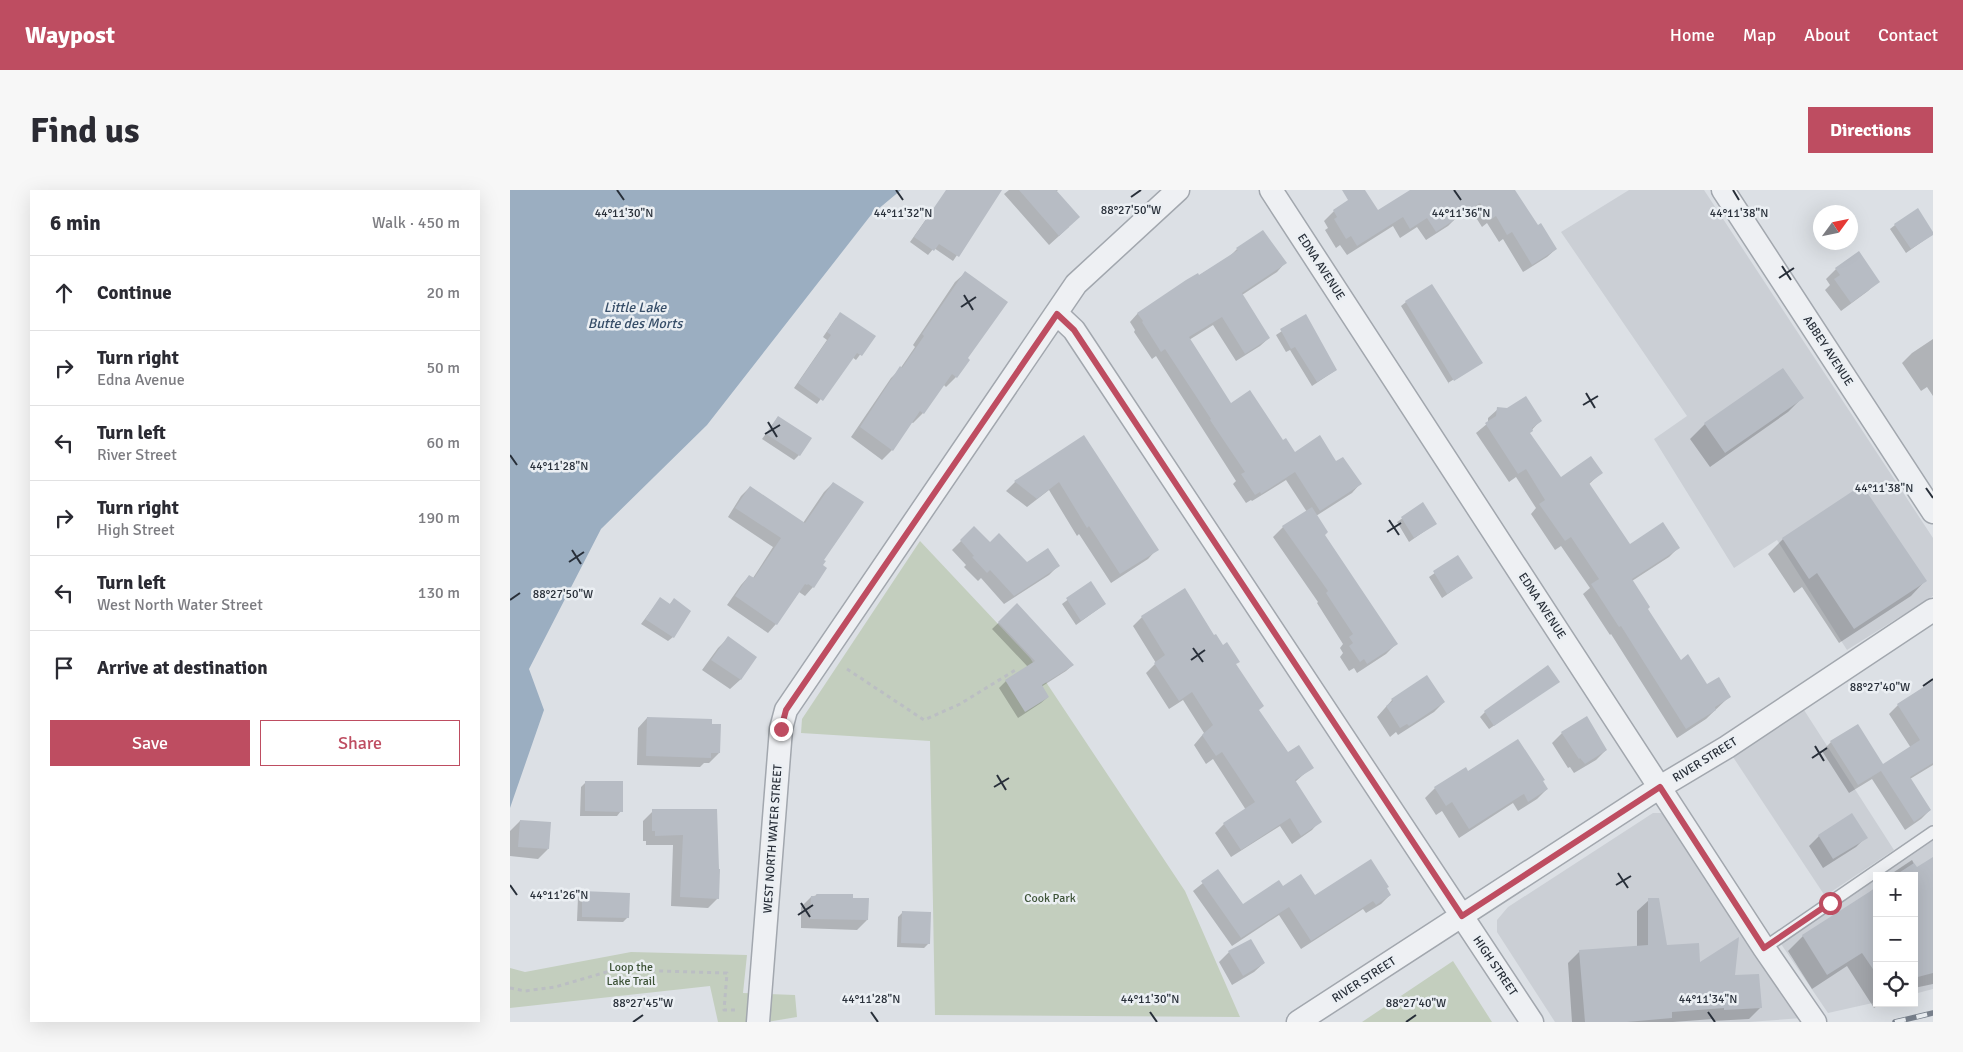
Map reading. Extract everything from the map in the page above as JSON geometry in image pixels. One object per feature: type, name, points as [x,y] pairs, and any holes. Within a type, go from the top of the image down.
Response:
[{"type":"street","name":"WEST NORTH WATER STREET","points":[[758,1022],[781,729],[786,710],[1076,284],[1178,190]]},
{"type":"street","name":"EDNA AVENUE","points":[[1271,190],[1764,948],[1815,1022]]},
{"type":"street","name":"ABBEY AVENUE","points":[[1723,190],[1930,502]]},
{"type":"street","name":"HIGH STREET","points":[[1057,314],[1074,330],[1532,1022]]},
{"type":"street","name":"RIVER STREET","points":[[1298,1022],[1660,787],[1727,747],[1933,610]]},
{"type":"lane","points":[[1764,948],[1933,832]]},
{"type":"path","points":[[846,669],[924,720],[960,704],[1017,669]]},
{"type":"path","points":[[510,988],[525,991],[555,987],[610,971],[727,973],[724,1010],[730,1010]]},
{"type":"shaded area","points":[[1629,190],[1704,190],[1933,538],[1933,596],[1847,650],[1777,540],[1734,568],[1654,439],[1687,416],[1561,232]]},
{"type":"shaded area","points":[[1804,710],[1894,850],[1825,896],[1733,757]]},
{"type":"shaded area","points":[[1653,813],[1662,813],[1672,822],[1802,1018],[1749,1022],[1555,1022],[1497,932],[1497,920],[1508,907]]},
{"type":"shaded area","points":[[1933,837],[1933,989],[1918,993],[1918,872],[1879,872]]},
{"type":"shaded area","points":[[1873,876],[1873,1003],[1828,1013],[1777,938]]},
{"type":"green space","name":"Cook Park","points":[[920,541],[1030,658],[1185,891],[1240,1017],[935,1015],[930,741],[801,733],[802,719]]},
{"type":"green space","name":"Loop the Lake Trail","points":[[631,952],[747,955],[743,993],[795,995],[797,1017],[767,1022],[718,1022],[710,986],[510,1008],[510,968],[525,972]]},
{"type":"green space","points":[[1453,961],[1492,1022],[1362,1022]]},
{"type":"water","name":"Little Lake Butte des Morts","points":[[510,190],[901,190],[871,215],[707,425],[601,529],[529,669],[544,710],[510,808]]},
{"type":"building","points":[[946,190],[1002,190],[959,257],[939,244],[934,251],[914,237]]},
{"type":"building","points":[[1019,190],[1056,190],[1080,217],[1059,236]]},
{"type":"building","points":[[1342,190],[1365,190],[1378,210],[1410,190],[1515,190],[1538,225],[1541,223],[1557,249],[1532,265],[1512,232],[1507,235],[1496,216],[1490,220],[1480,203],[1436,232],[1427,218],[1410,229],[1403,217],[1357,246],[1351,236],[1346,239],[1334,219],[1337,217],[1333,210],[1348,200]]},
{"type":"building","points":[[1918,208],[1933,235],[1911,249],[1894,224]]},
{"type":"building","points":[[1263,230],[1287,263],[1242,293],[1270,338],[1245,354],[1222,317],[1189,337],[1231,403],[1250,390],[1283,440],[1286,438],[1295,452],[1320,435],[1336,461],[1343,457],[1362,484],[1320,511],[1295,472],[1261,494],[1260,492],[1255,495],[1241,474],[1245,472],[1211,419],[1165,349],[1161,352],[1137,313],[1186,280],[1198,273],[1199,275],[1238,250],[1236,248]]},
{"type":"building","points":[[1859,251],[1880,282],[1851,303],[1834,279],[1840,275],[1835,268]]},
{"type":"building","points":[[965,271],[1008,302],[968,358],[970,360],[957,378],[952,374],[924,414],[920,411],[893,451],[860,427],[900,366],[902,368],[924,336],[922,334]]},
{"type":"building","points":[[1432,284],[1483,363],[1454,381],[1405,301]]},
{"type":"building","points":[[840,312],[876,336],[862,356],[857,353],[823,401],[798,383],[831,335],[827,332]]},
{"type":"building","points":[[1306,314],[1337,370],[1317,382],[1295,347],[1291,349],[1280,329]]},
{"type":"building","points":[[1783,368],[1804,398],[1725,453],[1704,423]]},
{"type":"building","points":[[1526,396],[1542,421],[1532,428],[1533,431],[1530,433],[1561,477],[1591,456],[1603,473],[1589,483],[1630,544],[1663,522],[1680,548],[1632,579],[1650,607],[1648,609],[1681,660],[1688,654],[1707,684],[1719,677],[1731,697],[1715,707],[1716,710],[1686,729],[1621,626],[1619,627],[1591,584],[1599,579],[1571,537],[1565,541],[1539,504],[1545,500],[1526,469],[1518,474],[1485,423],[1496,416],[1497,407],[1507,408]]},
{"type":"building","points":[[778,416],[812,438],[800,456],[766,434]]},
{"type":"building","points":[[1084,435],[1159,550],[1120,574],[1089,526],[1087,528],[1059,482],[1037,499],[1014,481]]},
{"type":"building","points":[[833,482],[864,502],[824,560],[826,561],[823,565],[827,568],[814,588],[805,584],[777,625],[735,596],[749,575],[754,578],[781,538],[735,508],[750,486],[805,523]]},
{"type":"building","points":[[1862,485],[1927,581],[1854,629],[1817,573],[1809,579],[1782,538]]},
{"type":"building","points":[[1423,502],[1437,524],[1414,538],[1401,517]]},
{"type":"building","points":[[1312,507],[1328,532],[1325,535],[1398,644],[1367,664],[1364,659],[1360,662],[1349,646],[1353,643],[1349,637],[1353,634],[1326,593],[1328,591],[1282,526]]},
{"type":"building","points":[[974,526],[990,542],[999,533],[1027,562],[1048,548],[1060,566],[1014,596],[990,570],[987,573],[960,540]]},
{"type":"building","points":[[1458,555],[1473,578],[1447,594],[1433,571]]},
{"type":"building","points":[[1091,581],[1106,604],[1081,621],[1066,598]]},
{"type":"building","points":[[1185,588],[1214,635],[1216,634],[1223,645],[1227,642],[1240,662],[1236,664],[1264,706],[1259,710],[1288,752],[1299,745],[1314,768],[1295,780],[1322,822],[1301,836],[1290,818],[1241,850],[1223,823],[1255,802],[1222,752],[1216,756],[1202,735],[1213,725],[1192,692],[1179,701],[1154,663],[1165,655],[1141,616]]},
{"type":"building","points":[[660,597],[670,604],[674,598],[691,611],[674,638],[645,619]]},
{"type":"building","points":[[1017,603],[1074,665],[1042,685],[1049,697],[1025,712],[1005,680],[1035,661],[998,622]]},
{"type":"building","points":[[728,636],[757,657],[741,680],[711,660]]},
{"type":"building","points":[[1548,665],[1560,682],[1494,726],[1484,711]]},
{"type":"building","points":[[1427,675],[1445,702],[1409,726],[1407,724],[1400,728],[1386,706],[1393,701],[1391,699]]},
{"type":"building","points":[[1933,681],[1933,763],[1910,777],[1931,810],[1914,822],[1881,771],[1858,785],[1830,741],[1858,724],[1883,764],[1920,740],[1897,704]]},
{"type":"building","points":[[1587,716],[1607,750],[1585,764],[1579,759],[1561,732]]},
{"type":"building","points":[[647,717],[712,719],[712,724],[721,724],[720,753],[711,753],[711,758],[646,756]]},
{"type":"building","points":[[1518,739],[1545,780],[1543,781],[1548,789],[1528,802],[1524,794],[1522,795],[1469,829],[1452,802],[1446,806],[1434,787],[1466,767],[1468,771]]},
{"type":"building","points":[[585,781],[623,781],[623,812],[585,811]]},
{"type":"building","points":[[652,809],[717,809],[720,869],[719,899],[680,897],[683,835],[655,836],[655,831],[652,831]]},
{"type":"building","points":[[1852,813],[1868,838],[1833,859],[1818,835]]},
{"type":"building","points":[[520,820],[551,822],[549,849],[518,847]]},
{"type":"building","points":[[1933,857],[1933,973],[1918,977],[1918,872],[1900,872],[1914,863],[1917,867]]},
{"type":"building","points":[[1371,859],[1389,887],[1387,888],[1391,895],[1376,905],[1373,901],[1311,941],[1289,907],[1241,938],[1201,881],[1218,869],[1243,904],[1279,880],[1283,886],[1301,874],[1315,895]]},
{"type":"building","points":[[1873,890],[1873,969],[1862,953],[1827,975],[1802,935]]},
{"type":"building","points":[[582,891],[630,893],[629,918],[582,917]]},
{"type":"building","points":[[816,894],[853,894],[853,898],[869,898],[868,920],[810,919],[811,896],[817,896]]},
{"type":"building","points":[[1648,898],[1659,898],[1667,945],[1699,943],[1700,962],[1739,937],[1735,975],[1759,974],[1762,1008],[1724,1010],[1724,1008],[1672,1012],[1672,1018],[1627,1022],[1585,1022],[1579,950],[1648,945]]},
{"type":"building","points":[[902,911],[931,912],[930,944],[901,943]]},
{"type":"building","points":[[1251,939],[1265,963],[1243,976],[1228,951]]},
{"type":"railway","points":[[1895,1022],[1933,1013]]},
{"type":"route","points":[[781,729],[782,719],[786,710],[1057,314],[1074,330],[1462,916],[1660,787],[1764,948],[1830,903]]}]
